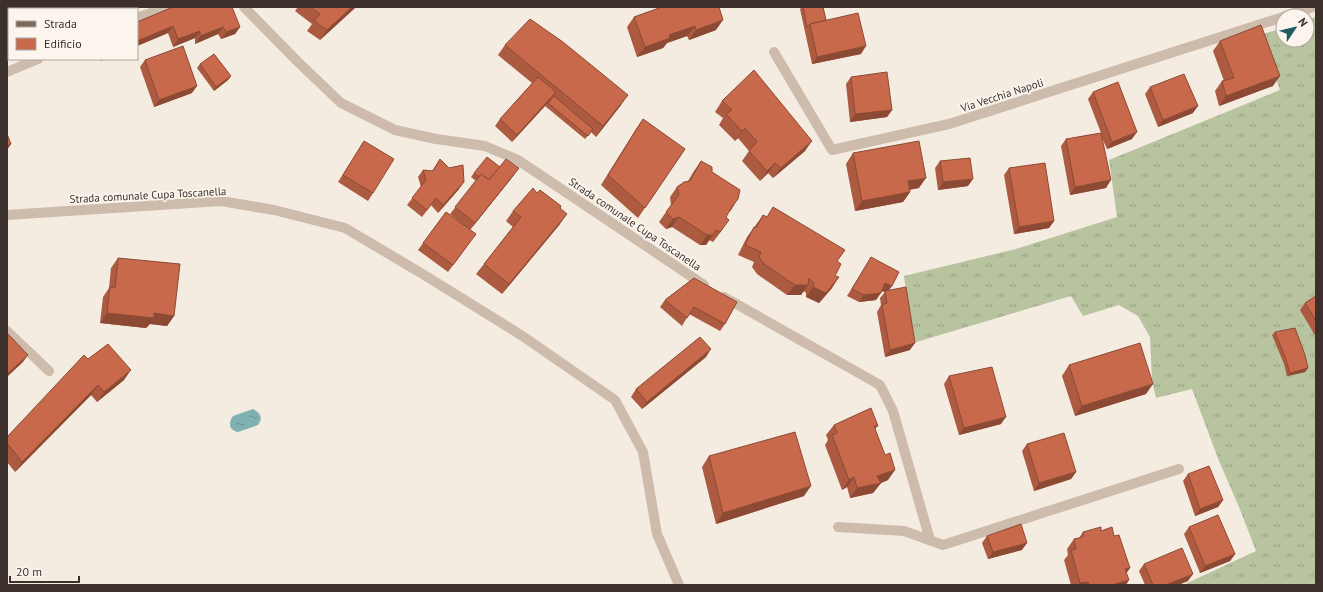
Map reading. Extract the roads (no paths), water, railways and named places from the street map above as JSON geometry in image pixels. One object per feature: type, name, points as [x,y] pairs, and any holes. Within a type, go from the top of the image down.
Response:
[{"type":"street","points":[[138,18],[167,7]]},
{"type":"street","name":"Strada comunale Cupa Toscanella","points":[[244,7],[341,103],[395,130],[436,139],[485,146],[518,160],[715,292],[880,385],[892,411],[930,540]]},
{"type":"street","name":"Via Vecchia Napoli","points":[[774,52],[832,150],[949,124],[1275,19]]},
{"type":"street","points":[[7,72],[36,60]]},
{"type":"street","name":"Strada comunale Cupa Toscanella","points":[[7,214],[221,201],[274,210],[345,228],[522,335],[615,400],[643,452],[657,534],[679,585]]},
{"type":"street","points":[[7,331],[49,371]]},
{"type":"street","points":[[838,527],[904,532],[943,545],[1179,469]]},
{"type":"water","points":[[253,409],[258,412],[261,418],[258,425],[238,432],[231,428],[230,421],[233,416]]}]
